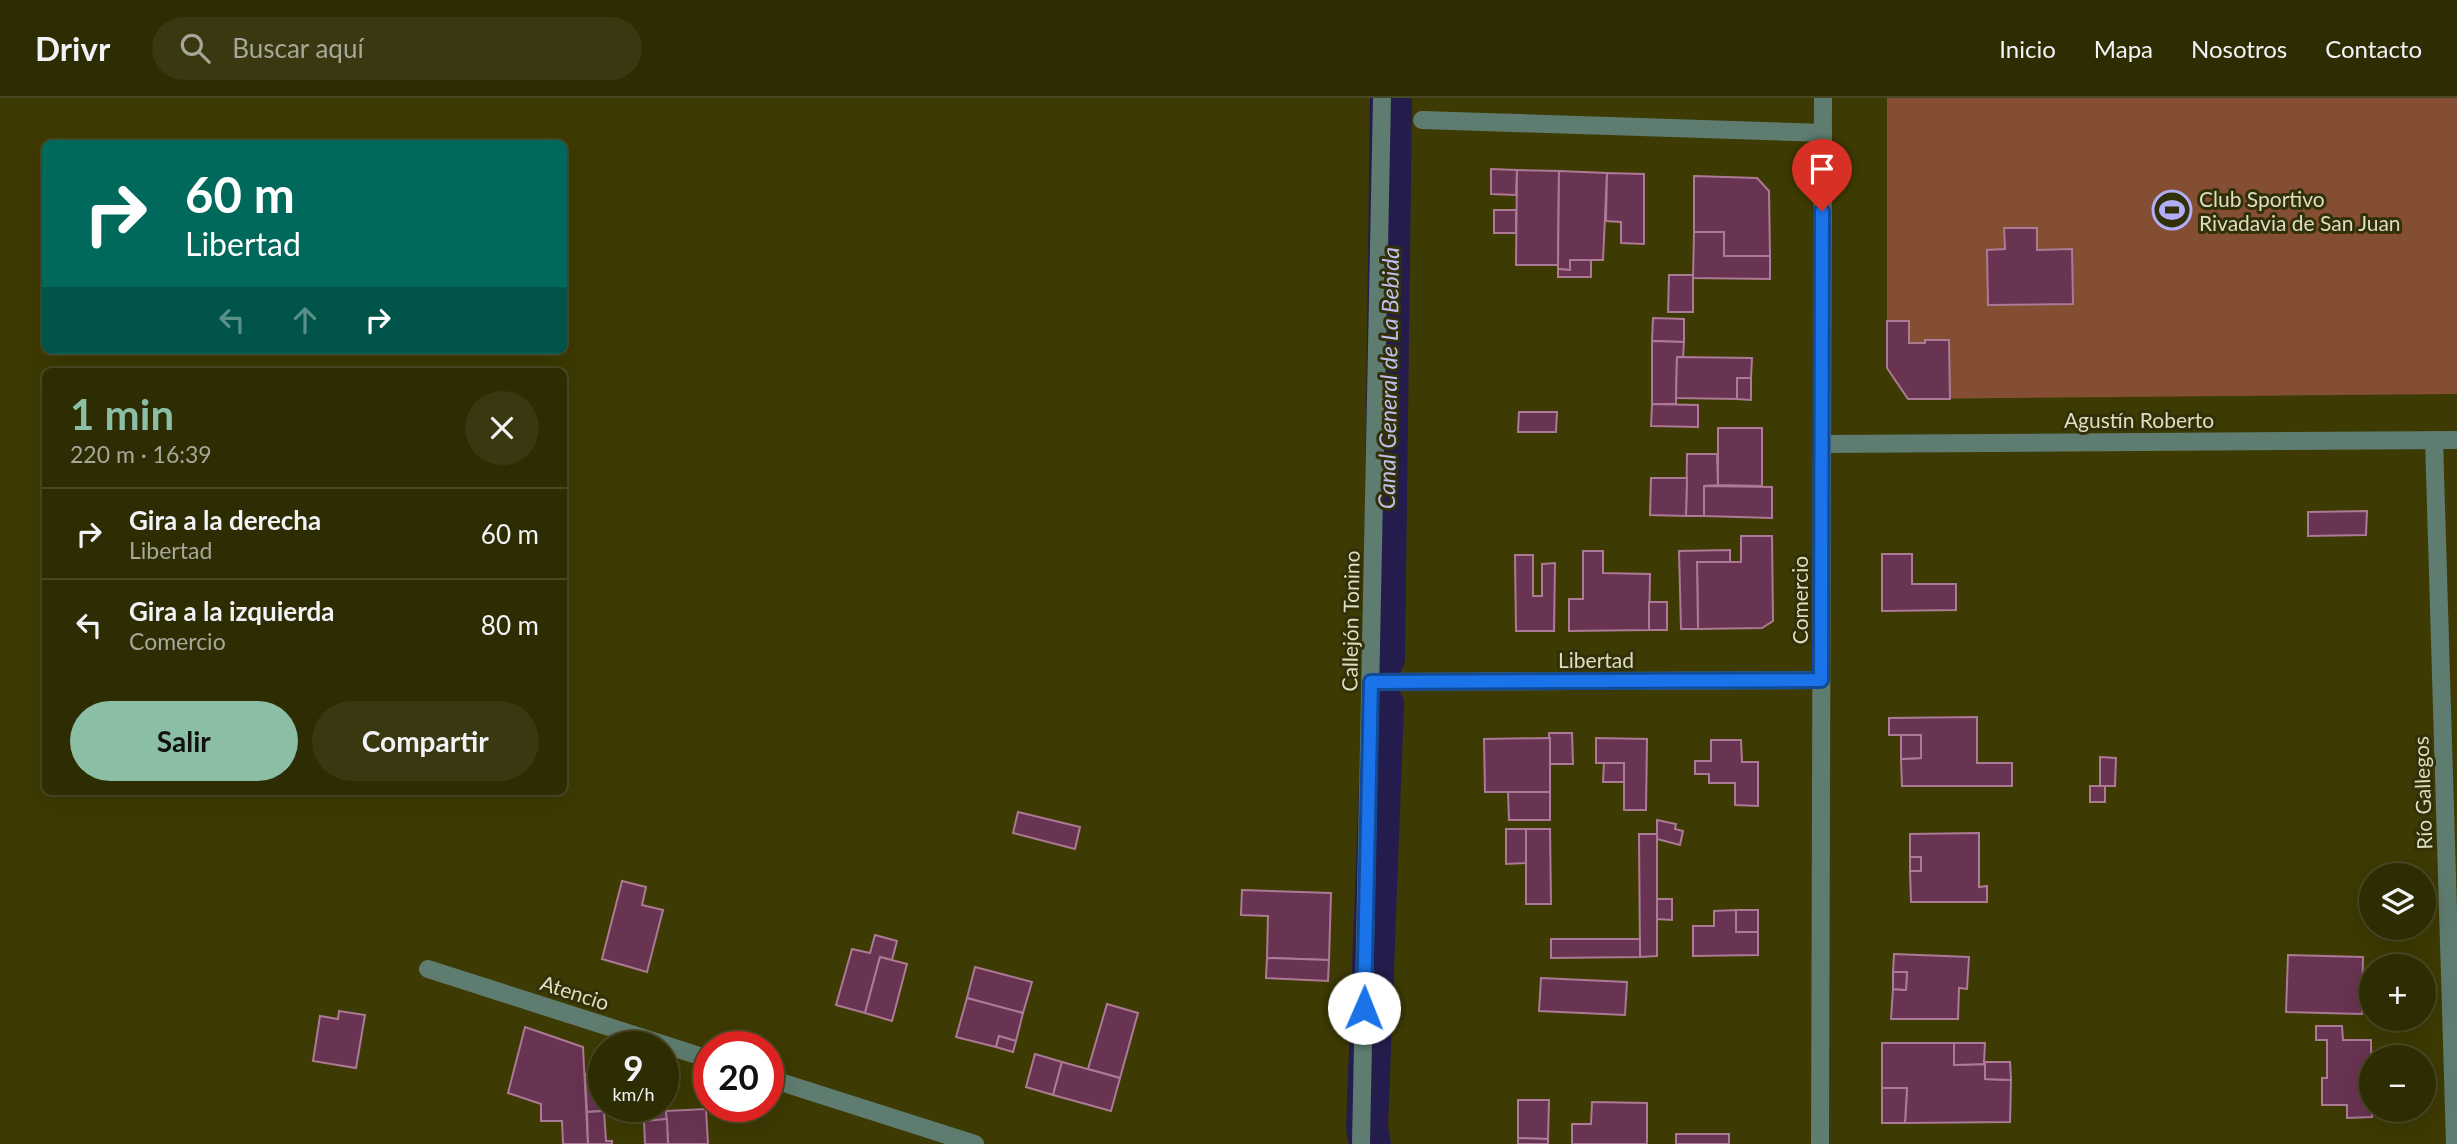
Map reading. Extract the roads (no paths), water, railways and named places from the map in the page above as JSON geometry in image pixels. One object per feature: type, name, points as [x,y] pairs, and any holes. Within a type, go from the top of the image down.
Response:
[{"type":"street","name":"Callejón Tonino","points":[[1361,1144],[1382,98]]},
{"type":"street","name":"Comercio","points":[[1820,1144],[1823,98]]},
{"type":"street","points":[[1422,120],[1823,133]]},
{"type":"street","name":"Río Gallegos","points":[[2434,440],[2455,1144]]},
{"type":"street","name":"Agustín Roberto","points":[[1822,444],[2457,440]]},
{"type":"street","name":"Libertad","points":[[1371,682],[1821,680]]},
{"type":"street","name":"Atencio","points":[[428,969],[693,1054]]},
{"type":"street","points":[[784,1083],[975,1144]]},
{"type":"waterway","name":"Canal General de La Bebida","points":[[1384,659],[1391,98]]},
{"type":"waterway","name":"Canal General de La Bebida","points":[[1370,1144],[1367,1128],[1383,704]]},
{"type":"place","name":"Club Sportivo Rivadavia de San Juan","points":[[2172,210]]}]
